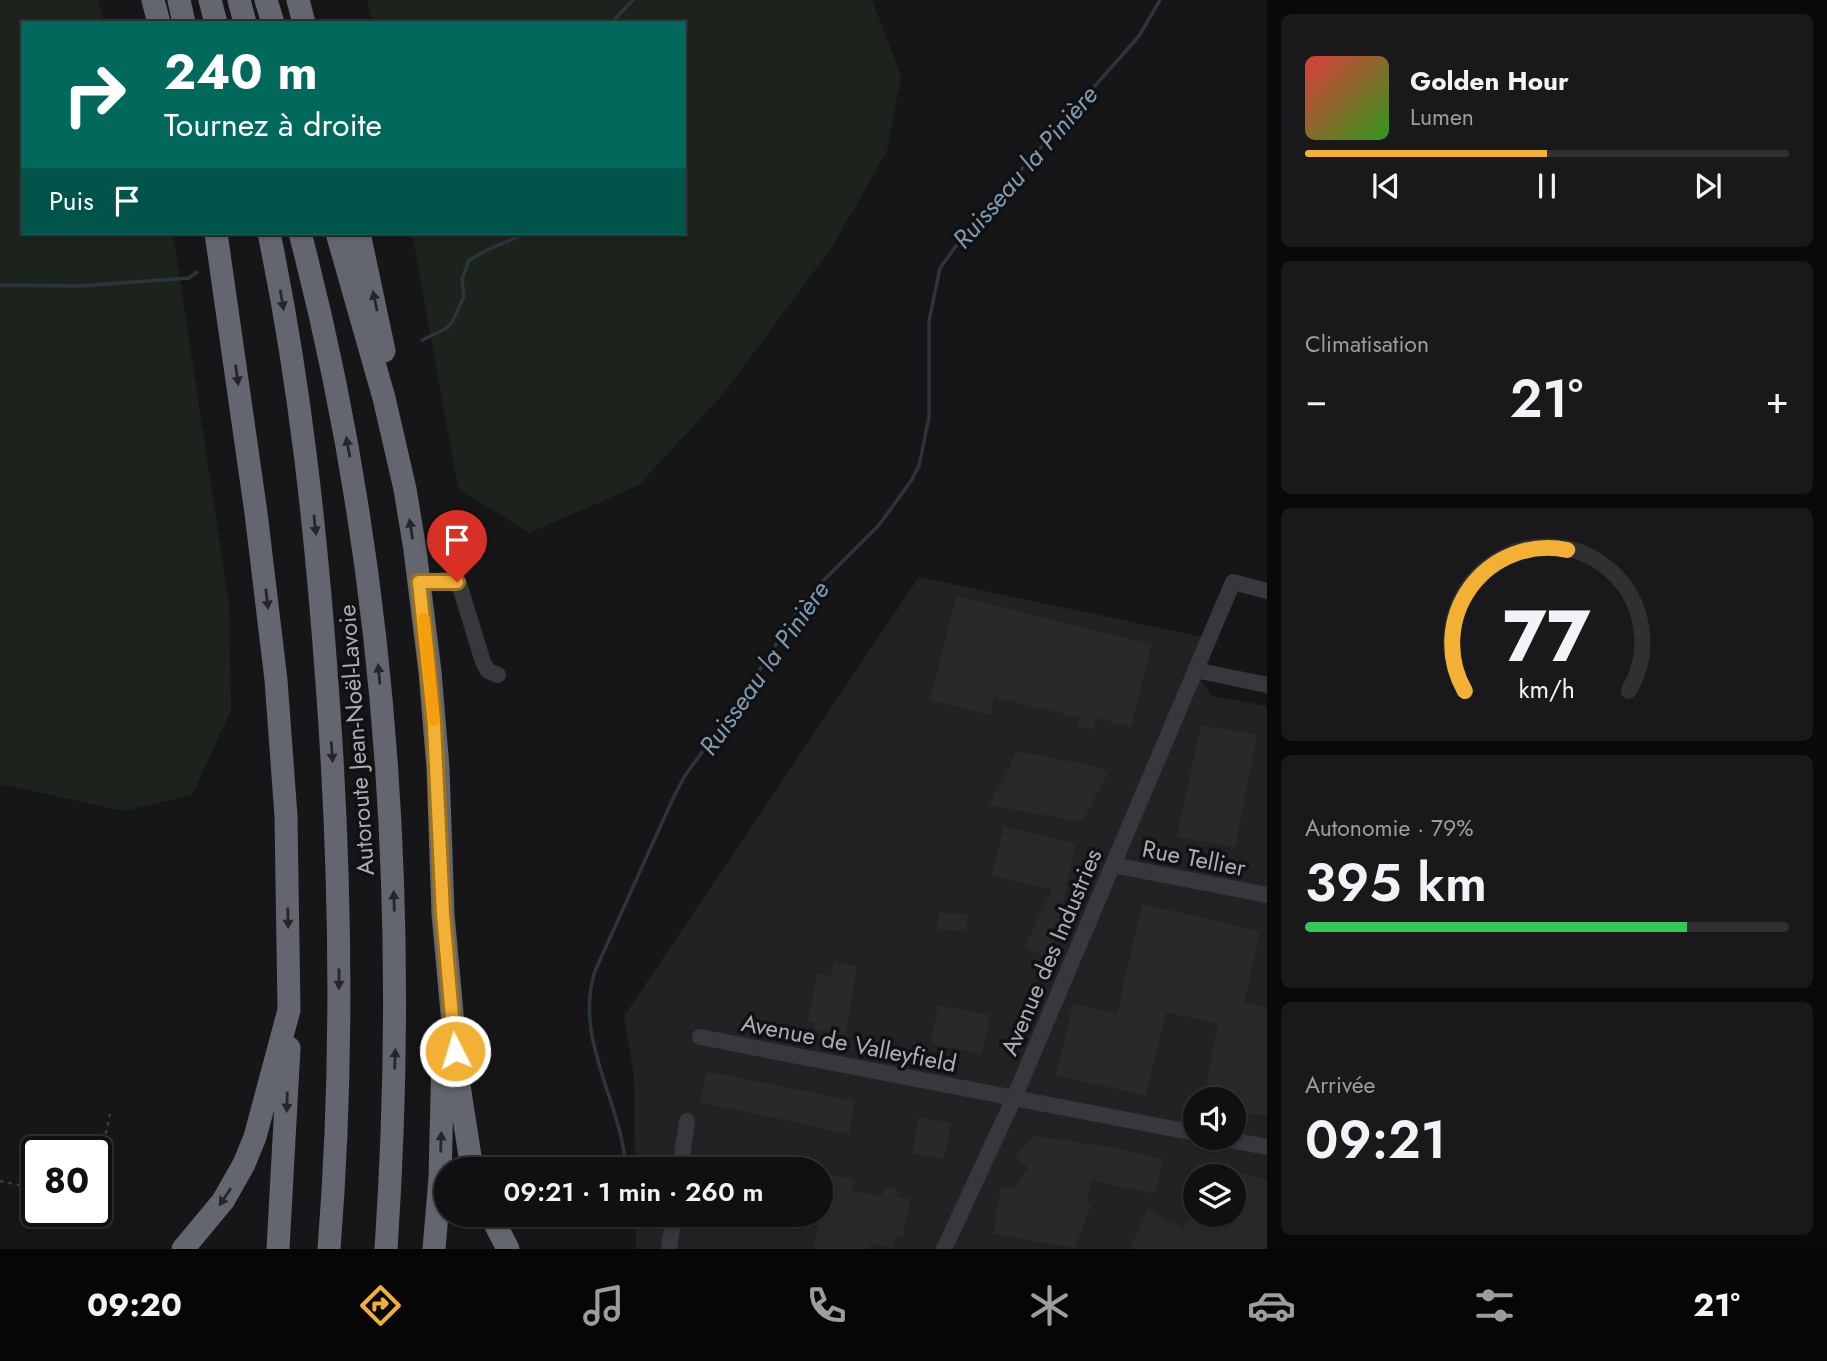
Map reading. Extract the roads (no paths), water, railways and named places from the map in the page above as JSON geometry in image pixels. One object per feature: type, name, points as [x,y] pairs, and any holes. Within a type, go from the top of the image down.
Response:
[{"type":"highway","points":[[153,0],[158,21]]},
{"type":"highway","points":[[180,0],[184,21]]},
{"type":"highway","points":[[210,0],[215,21]]},
{"type":"highway","points":[[239,0],[244,21]]},
{"type":"highway","points":[[266,0],[272,21]]},
{"type":"highway","points":[[298,0],[303,21]]},
{"type":"highway","points":[[216,235],[256,513],[276,680],[286,816],[289,1010],[286,1136],[278,1249]]},
{"type":"highway","name":"Autoroute Jean-Noël-Lavoie","points":[[269,235],[292,356],[312,495],[335,799],[339,1041],[329,1249]]},
{"type":"highway","name":"Autoroute Jean-Noël-Lavoie","points":[[300,235],[327,343],[352,470],[382,699],[393,872],[396,984],[395,1084],[386,1249]]},
{"type":"highway","points":[[338,235],[384,398],[405,489]]},
{"type":"highway","points":[[359,235],[384,349],[403,462],[419,582],[438,768],[443,914],[442,1130],[434,1249]]},
{"type":"highway","points":[[443,914],[460,1101],[470,1157]]},
{"type":"highway","points":[[183,1249],[218,1208],[244,1164],[255,1137],[289,1010]]},
{"type":"highway","points":[[497,1227],[508,1249]]},
{"type":"street","points":[[419,582],[446,580],[459,584],[483,662],[488,671],[498,675]]},
{"type":"street","name":"Avenue des Industries","points":[[944,1249],[1014,1098],[1233,582],[1267,591]]},
{"type":"street","points":[[1195,670],[1267,685]]},
{"type":"street","name":"Rue Tellier","points":[[1113,865],[1267,895]]},
{"type":"street","name":"Avenue de Valleyfield","points":[[700,1037],[1183,1131]]},
{"type":"street","points":[[682,1157],[687,1121]]},
{"type":"street","points":[[1246,1143],[1267,1147]]},
{"type":"street","points":[[668,1249],[672,1227]]},
{"type":"waterway","points":[[613,21],[633,0]]},
{"type":"waterway","name":"Ruisseau la Pinière","points":[[625,1157],[594,1046],[590,996],[595,971],[675,794],[808,596],[879,525],[919,466],[929,417],[929,321],[940,268],[967,231],[1139,36],[1160,0]]},
{"type":"waterway","points":[[422,340],[447,328],[452,322],[464,297],[462,279],[469,260],[523,235]]},
{"type":"waterway","points":[[0,285],[79,286],[189,278],[197,272]]}]
